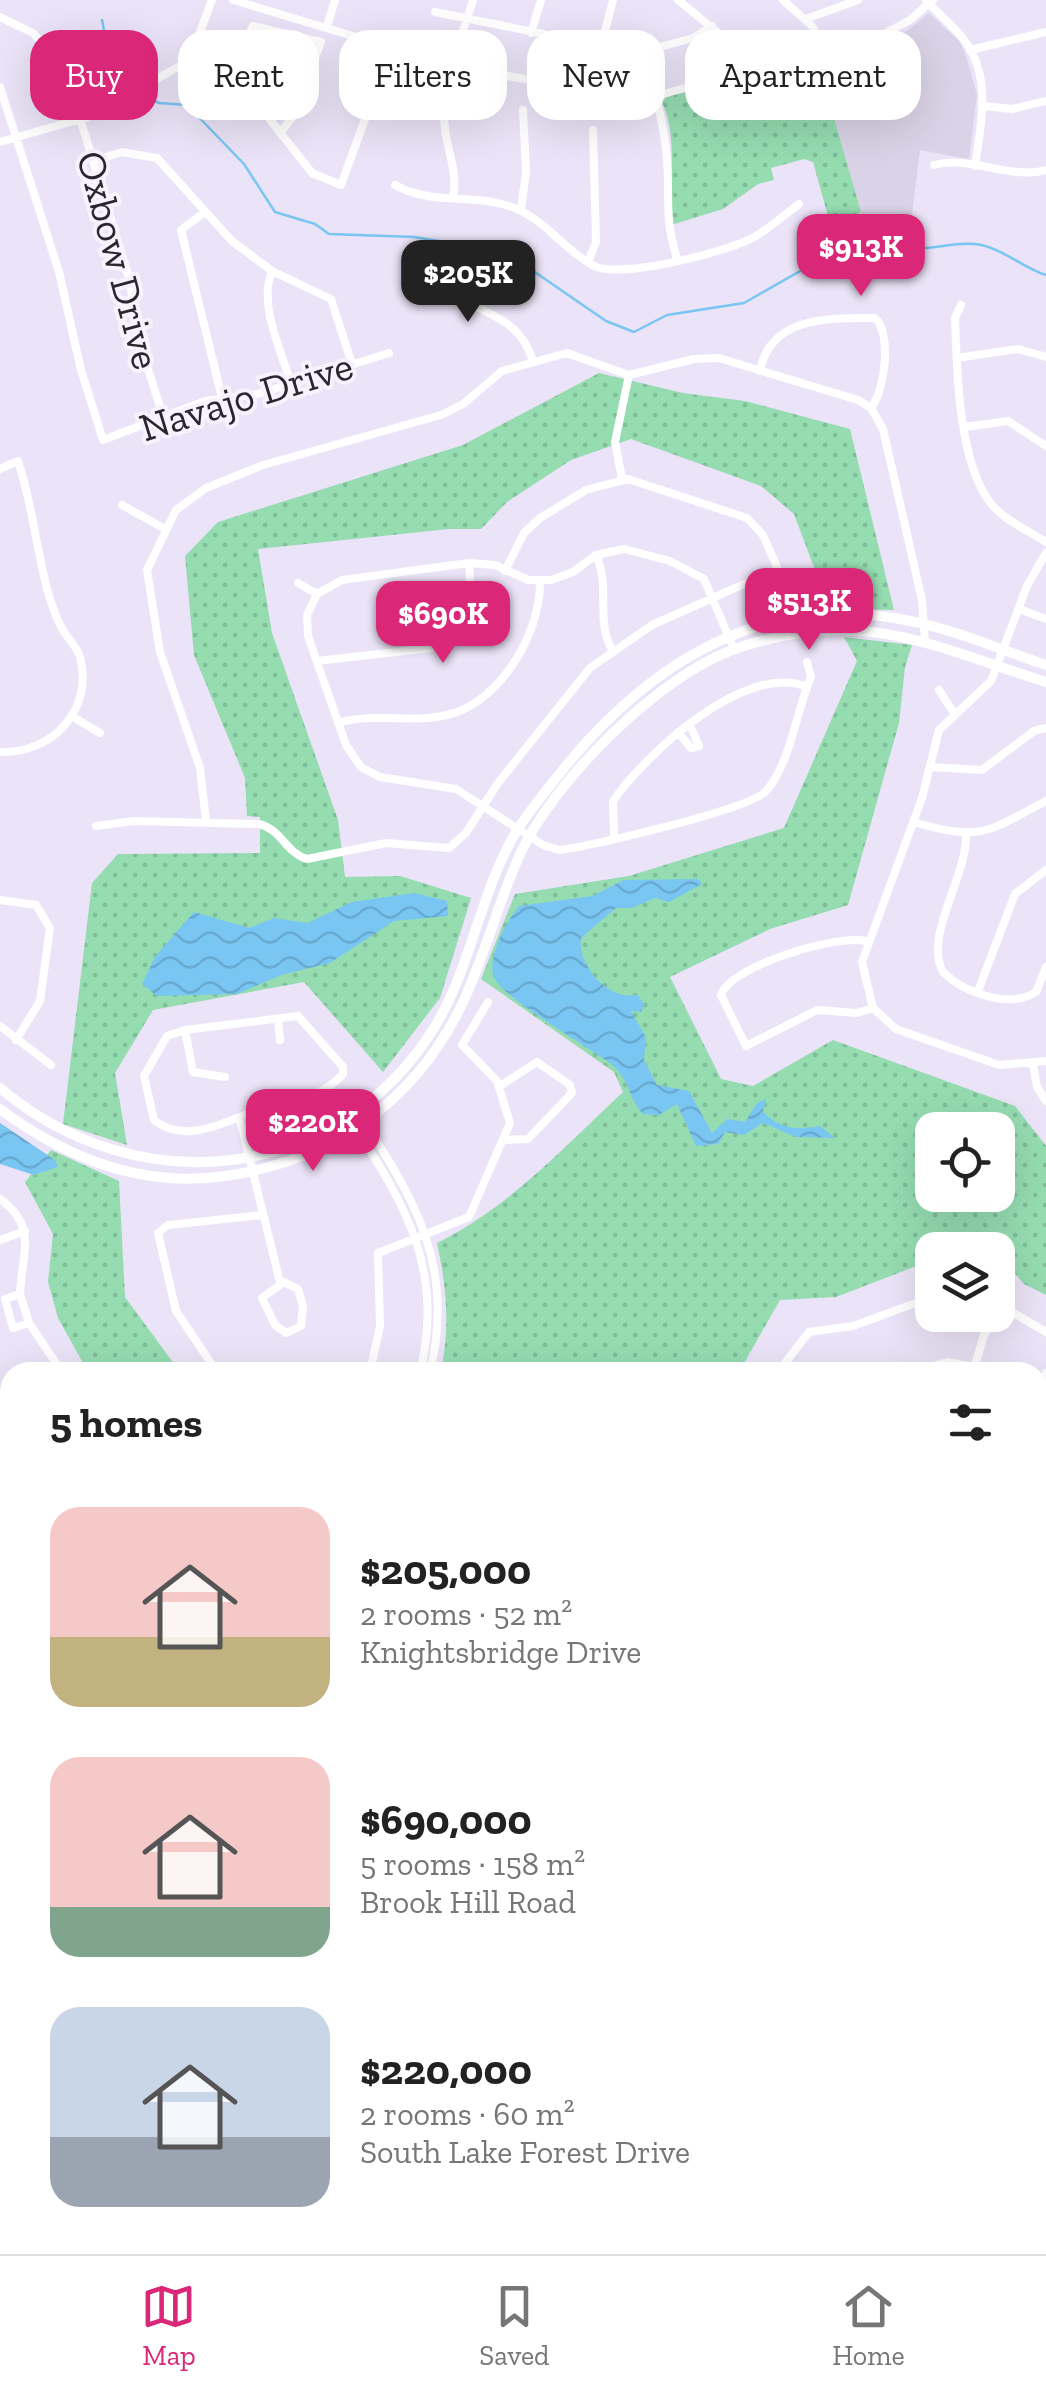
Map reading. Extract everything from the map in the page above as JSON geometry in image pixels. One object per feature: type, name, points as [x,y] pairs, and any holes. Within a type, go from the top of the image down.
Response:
[{"type":"main road","points":[[0,1088],[48,1126],[117,1152],[172,1162],[247,1160],[287,1148],[352,1114],[402,1071],[436,1025],[517,830],[585,743],[632,694],[683,658],[730,636],[822,616],[877,616],[925,624],[1046,666]]},
{"type":"main road","points":[[0,1108],[56,1147],[118,1170],[192,1179],[250,1172],[295,1160],[360,1126],[414,1079],[445,1037],[530,836],[631,715],[680,678],[734,649],[821,631],[875,630],[925,640],[1046,682]]},
{"type":"street","points":[[201,30],[212,0]]},
{"type":"street","points":[[233,0],[339,30]]},
{"type":"street","points":[[327,26],[335,0]]},
{"type":"street","points":[[465,30],[473,0]]},
{"type":"street","points":[[533,30],[542,0]]},
{"type":"street","points":[[606,30],[614,0]]},
{"type":"street","points":[[678,0],[717,30]]},
{"type":"street","points":[[783,0],[806,19],[811,30]]},
{"type":"street","points":[[806,19],[858,0]]},
{"type":"street","points":[[891,30],[930,1],[970,50],[984,106],[974,166]]},
{"type":"street","points":[[435,12],[527,32]]},
{"type":"street","name":"Oxbow Drive","points":[[0,17],[30,32]]},
{"type":"street","points":[[665,45],[693,38],[712,26]]},
{"type":"street","points":[[970,50],[1046,32]]},
{"type":"street","points":[[0,87],[19,137]]},
{"type":"street","points":[[984,106],[1012,109],[1046,101]]},
{"type":"street","points":[[521,210],[526,172],[523,110]]},
{"type":"street","points":[[0,142],[78,120]]},
{"type":"street","name":"Oxbow Drive","points":[[81,120],[163,416]]},
{"type":"street","points":[[267,120],[312,173],[340,185],[364,120]]},
{"type":"street","points":[[280,133],[290,120]]},
{"type":"street","points":[[443,120],[456,164],[453,198]]},
{"type":"street","points":[[660,120],[668,164],[666,221],[677,260]]},
{"type":"street","points":[[588,262],[596,242],[593,130]]},
{"type":"street","name":"Navajo Drive","points":[[19,137],[104,440],[163,416],[222,398],[258,394],[388,352]]},
{"type":"street","points":[[93,161],[122,152],[156,158],[232,241],[272,270],[331,299],[352,364]]},
{"type":"street","points":[[934,165],[947,161],[1020,173],[1046,170]]},
{"type":"street","points":[[395,185],[409,193],[521,210],[588,262],[624,272],[753,238],[798,204]]},
{"type":"street","points":[[204,212],[181,230],[222,398]]},
{"type":"street","points":[[272,270],[266,286],[268,304],[292,384]]},
{"type":"street","points":[[424,277],[451,296],[513,324],[533,362]]},
{"type":"street","points":[[962,306],[956,318],[965,427],[987,498],[1046,542]]},
{"type":"street","points":[[760,370],[767,348],[790,327],[875,318],[882,328],[882,374],[879,397],[871,408]]},
{"type":"street","points":[[957,358],[1018,349],[1046,357]]},
{"type":"street","points":[[206,822],[198,761],[160,652],[148,592],[148,562],[165,529],[188,500],[227,478],[440,415],[463,404],[494,375],[533,362],[571,353],[629,375],[710,357],[844,395],[871,408],[883,429],[925,624],[925,640]]},
{"type":"street","points":[[622,479],[614,442],[629,375]]},
{"type":"street","points":[[965,427],[1008,422],[1046,446]]},
{"type":"street","points":[[0,469],[18,461],[52,606],[80,656],[82,691],[73,717],[39,748],[0,752]]},
{"type":"street","points":[[96,826],[133,820],[263,824],[296,856],[319,859],[350,848],[386,843],[444,850],[458,842],[579,680],[612,650],[660,621],[776,574],[758,529],[741,516],[642,481],[622,479],[586,490],[540,518],[522,536],[505,571]]},
{"type":"street","points":[[122,505],[165,529]]},
{"type":"street","points":[[734,649],[716,598],[699,575],[670,561],[624,550],[596,555],[566,575],[540,581],[485,562],[342,580],[317,594],[307,627],[338,723],[363,774],[448,786],[484,805],[517,830],[560,850],[734,808],[762,796],[777,774],[812,671],[807,662]]},
{"type":"street","points":[[1046,553],[982,692],[938,730],[913,822],[866,941],[862,972],[873,1008],[896,1030],[999,1065],[1046,1061]]},
{"type":"street","points":[[596,555],[607,590],[603,630],[612,650]]},
{"type":"street","points":[[317,661],[440,647],[467,615],[471,597],[469,563]]},
{"type":"street","points":[[338,723],[380,715],[436,717],[472,705],[500,678],[524,643],[537,612],[540,581]]},
{"type":"street","points":[[298,583],[317,594]]},
{"type":"street","points":[[1019,608],[1046,620]]},
{"type":"street","points":[[614,836],[613,801],[647,760],[678,732],[718,706],[761,688],[791,682],[806,688]]},
{"type":"street","points":[[939,690],[954,713]]},
{"type":"street","points":[[73,717],[100,733]]},
{"type":"street","points":[[678,732],[691,748],[699,746],[690,725]]},
{"type":"street","points":[[930,767],[982,770],[1034,731],[1046,728]]},
{"type":"street","points":[[913,822],[966,833],[1003,827],[1046,801]]},
{"type":"street","points":[[966,833],[964,862],[936,952],[946,976],[1010,1001],[1036,992],[1046,967]]},
{"type":"street","points":[[978,991],[1014,894],[1046,870]]},
{"type":"street","points":[[0,900],[29,901],[43,910],[50,928],[40,1001],[16,1040]]},
{"type":"street","points":[[866,941],[841,938],[805,947],[730,982],[721,995],[746,1046],[817,1010],[857,1012],[873,1008]]},
{"type":"street","points":[[372,1362],[381,1313],[376,1258],[387,1248],[469,1218],[506,1140],[510,1123],[500,1086],[462,1045],[488,1002]]},
{"type":"street","points":[[301,1018],[336,1056],[343,1074],[307,1099],[265,1107],[240,1120],[186,1129],[166,1127],[154,1120],[144,1073],[164,1040],[185,1030],[301,1018]]},
{"type":"street","points":[[278,1019],[280,1040]]},
{"type":"street","points":[[0,1026],[51,1065]]},
{"type":"street","points":[[185,1030],[193,1072],[225,1077]]},
{"type":"street","points":[[500,1086],[537,1062],[570,1085],[572,1092],[528,1139],[506,1140]]},
{"type":"street","points":[[1033,1064],[1037,1087],[1046,1101]]},
{"type":"street","points":[[352,1114],[407,1188],[427,1236],[438,1310],[431,1362]]},
{"type":"street","points":[[240,1120],[280,1282]]},
{"type":"street","points":[[360,1126],[401,1198],[417,1239],[428,1312],[421,1362]]},
{"type":"street","points":[[0,1200],[15,1212],[25,1231],[27,1251],[20,1294],[29,1323],[52,1362]]},
{"type":"street","points":[[210,1362],[176,1311],[158,1233],[168,1225],[262,1215]]},
{"type":"street","points":[[0,1240],[25,1231]]},
{"type":"street","points":[[280,1282],[294,1285],[302,1298],[302,1321],[290,1333],[275,1325],[262,1302],[265,1292],[280,1282]]},
{"type":"street","points":[[20,1294],[5,1299],[8,1314],[13,1328],[29,1323]]},
{"type":"street","points":[[784,1362],[809,1332],[852,1326],[915,1303]]},
{"type":"street","points":[[1015,1317],[1046,1332]]},
{"type":"street","points":[[976,1362],[986,1332]]},
{"type":"shaded area","points":[[929,13],[959,41],[977,95],[969,159],[920,150],[911,223],[862,215],[835,120],[921,120],[921,30],[908,30]]},
{"type":"green space","points":[[685,90],[685,120],[835,120],[861,212],[831,227],[813,162],[804,159],[771,168],[774,180],[758,184],[723,209],[671,225],[672,147],[665,110],[668,95]]},
{"type":"green space","points":[[599,373],[683,393],[745,401],[850,429],[894,610],[815,608],[824,594],[794,514],[761,486],[631,439],[571,460],[507,502],[481,529],[258,549],[272,633],[338,820],[345,877],[400,876],[471,898],[440,998],[383,1072],[304,982],[153,1010],[115,1073],[127,1145],[63,1124],[92,883],[118,854],[260,853],[260,817],[247,816],[245,778],[194,655],[185,556],[218,522],[463,445]]},
{"type":"green space","points":[[844,637],[912,645],[905,667],[899,723],[848,905],[770,929],[670,977],[721,1079],[753,1086],[833,1040],[1015,1106],[1046,1146],[1046,1295],[1024,1284],[1015,1273],[1015,1232],[915,1232],[915,1267],[836,1297],[780,1300],[745,1362],[443,1362],[446,1308],[437,1243],[512,1194],[623,1092],[614,1072],[481,979],[515,894],[629,876],[784,828],[857,661]]},
{"type":"green space","points":[[51,1150],[119,1181],[125,1297],[173,1362],[82,1362],[58,1318],[48,1282],[53,1234],[25,1182]]},
{"type":"water","points":[[698,879],[702,884],[669,902],[655,898],[632,908],[616,908],[581,938],[584,959],[597,980],[617,993],[637,994],[644,1004],[641,1012],[631,1011],[646,1037],[644,1060],[657,1085],[689,1091],[712,1133],[727,1119],[745,1122],[757,1103],[766,1099],[763,1112],[777,1122],[796,1128],[820,1126],[835,1138],[796,1137],[763,1123],[744,1135],[725,1132],[718,1144],[696,1146],[677,1104],[659,1115],[643,1114],[617,1070],[500,986],[492,969],[495,950],[519,906],[592,896],[624,880]]},
{"type":"water","points":[[414,893],[447,901],[448,916],[394,921],[330,963],[281,975],[237,994],[157,996],[142,984],[155,957],[194,912],[249,928],[274,918],[307,923],[352,902]]},
{"type":"water","points":[[0,1123],[55,1160],[58,1167],[34,1175],[0,1164]]},
{"type":"waterway","points":[[102,20],[104,30]]},
{"type":"waterway","points":[[158,103],[187,105],[244,164],[275,212],[315,224],[329,234],[414,237],[493,250],[513,257],[606,321],[634,332],[667,315],[744,303],[809,266],[851,270],[892,241],[913,248],[985,246],[1046,275]]}]
